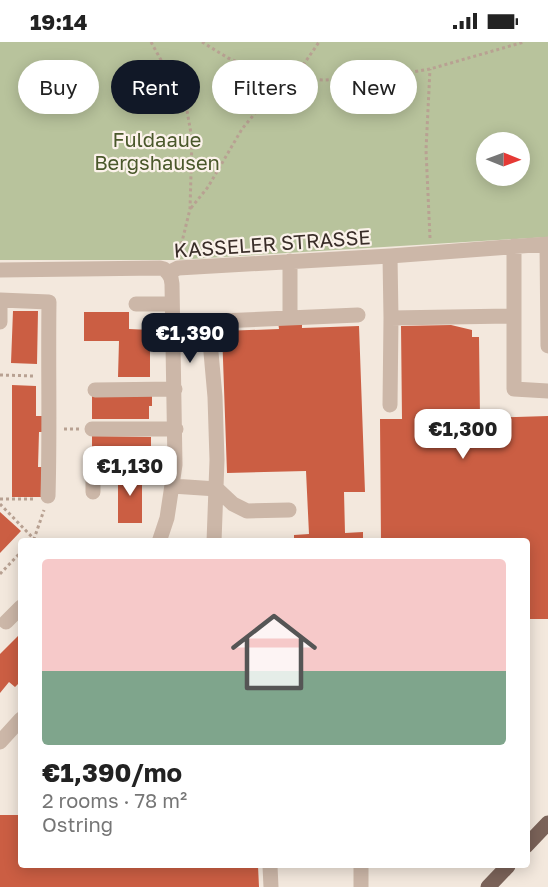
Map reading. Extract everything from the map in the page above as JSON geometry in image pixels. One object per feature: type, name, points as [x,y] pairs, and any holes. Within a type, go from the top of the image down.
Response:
[{"type":"main road","points":[[530,842],[548,823]]},
{"type":"main road","points":[[488,887],[506,868]]},
{"type":"street","name":"KASSELER STRASSE","points":[[0,270],[160,268],[173,271],[547,244]]},
{"type":"street","points":[[547,244],[548,346]]},
{"type":"street","points":[[514,246],[514,389],[548,391]]},
{"type":"street","points":[[390,256],[390,405]]},
{"type":"street","points":[[290,261],[290,317]]},
{"type":"street","points":[[160,538],[167,518],[175,465],[171,278],[173,271]]},
{"type":"street","points":[[0,322],[0,300],[49,302],[50,429],[44,502]]},
{"type":"street","points":[[136,304],[172,304]]},
{"type":"street","points":[[214,538],[217,489],[215,397],[209,330],[212,323],[358,315]]},
{"type":"street","points":[[391,318],[514,315]]},
{"type":"street","points":[[172,343],[210,342]]},
{"type":"street","points":[[95,390],[175,389]]},
{"type":"street","points":[[92,429],[176,429]]},
{"type":"street","points":[[93,492],[93,466],[175,465]]},
{"type":"street","points":[[172,486],[217,489],[233,504],[247,511],[289,510]]},
{"type":"street","points":[[6,622],[18,610]]},
{"type":"street","points":[[0,742],[18,726]]},
{"type":"street","points":[[270,868],[271,887]]},
{"type":"street","points":[[361,868],[361,887]]},
{"type":"path","points":[[151,42],[186,105],[192,139],[190,209],[173,271]]},
{"type":"path","points":[[202,42],[233,60]]},
{"type":"path","points":[[307,60],[319,42]]},
{"type":"path","points":[[318,80],[389,76],[430,69],[524,42]]},
{"type":"path","points":[[430,69],[426,150],[430,253]]},
{"type":"path","points":[[190,209],[208,187],[242,129],[254,114]]},
{"type":"path","points":[[0,375],[48,376]]},
{"type":"path","points":[[50,429],[92,429]]},
{"type":"path","points":[[0,499],[44,502],[34,538]]},
{"type":"path","points":[[0,504],[31,538]]},
{"type":"path","points":[[0,573],[18,555]]},
{"type":"green space","name":"Fuldaaue Bergshausen","points":[[0,42],[548,42],[548,237],[174,260],[0,260]]},
{"type":"building","points":[[13,311],[38,311],[37,364],[11,363]]},
{"type":"building","points":[[84,312],[129,312],[129,329],[150,330],[150,377],[118,377],[119,341],[84,341]]},
{"type":"building","points":[[302,320],[302,328],[359,326],[365,492],[344,492],[345,533],[363,532],[363,538],[294,538],[294,535],[309,534],[306,471],[227,473],[222,331],[279,329],[278,321]]},
{"type":"building","points":[[451,325],[472,330],[472,337],[479,337],[480,418],[548,416],[548,619],[530,619],[530,538],[381,538],[380,419],[402,419],[401,326]]},
{"type":"building","points":[[12,385],[36,386],[36,416],[44,416],[44,432],[39,432],[38,467],[46,467],[46,484],[41,484],[41,497],[12,497]]},
{"type":"building","points":[[92,395],[152,395],[149,419],[92,419]]},
{"type":"building","points":[[92,436],[151,437],[151,453],[92,453]]},
{"type":"building","points":[[118,471],[142,471],[142,523],[118,523]]},
{"type":"building","points":[[0,512],[21,531],[0,553]]},
{"type":"building","points":[[18,636],[18,684],[15,687],[9,682],[0,693],[0,654]]},
{"type":"building","points":[[0,815],[18,815],[18,868],[258,868],[259,887],[0,887]]}]
